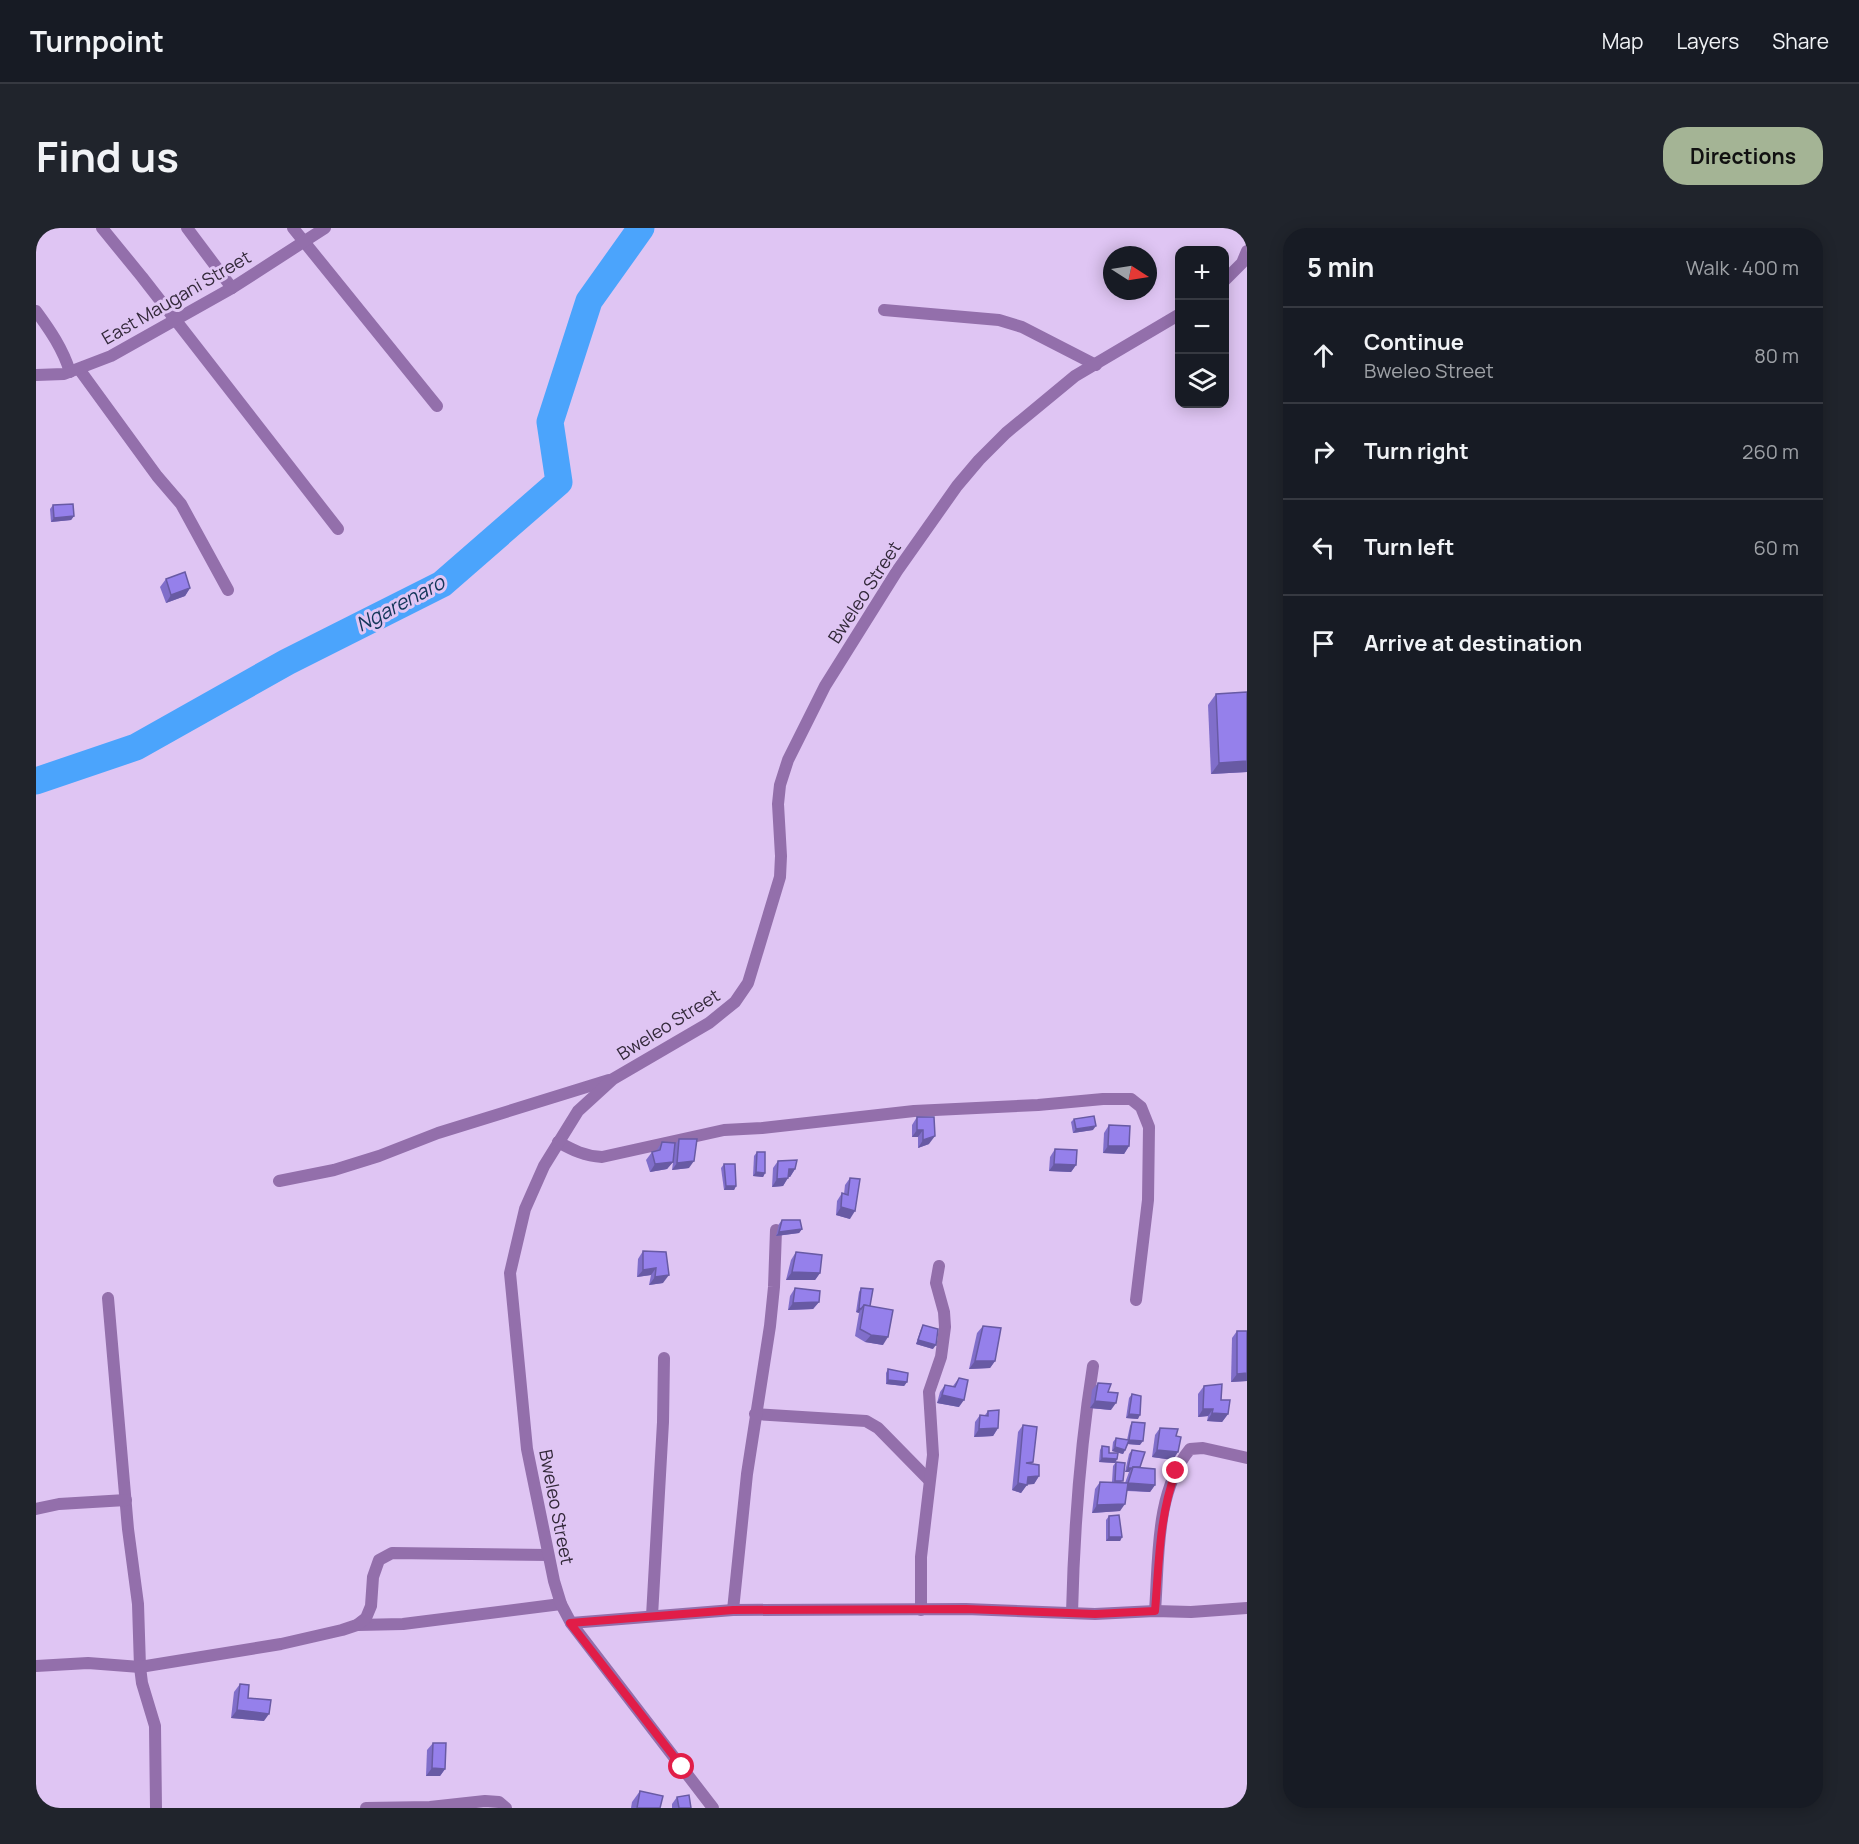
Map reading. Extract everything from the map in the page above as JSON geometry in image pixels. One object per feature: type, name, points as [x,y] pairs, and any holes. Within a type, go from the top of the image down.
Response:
[{"type":"street","points":[[102,228],[338,529]]},
{"type":"street","points":[[187,228],[232,288]]},
{"type":"street","points":[[293,228],[438,406]]},
{"type":"street","name":"East Maugani Street","points":[[36,375],[64,374],[111,356],[232,288],[326,228]]},
{"type":"street","points":[[1229,275],[1242,263],[1247,251]]},
{"type":"street","points":[[884,310],[999,320],[1022,327],[1096,365]]},
{"type":"street","points":[[36,311],[55,337],[74,371],[181,504],[228,590]]},
{"type":"street","name":"Bweleo Street","points":[[713,1808],[570,1623],[561,1604],[548,1555],[527,1449],[510,1274],[525,1209],[544,1166],[578,1111],[613,1079],[709,1023],[735,1002],[748,983],[780,877],[778,804],[780,785],[788,760],[825,687],[897,571],[957,486],[1023,418],[1075,376],[1175,316]]},
{"type":"street","points":[[279,1181],[334,1170],[438,1133],[613,1079]]},
{"type":"street","points":[[558,1142],[580,1154],[602,1157],[724,1130],[914,1111],[1131,1099],[1141,1107],[1149,1127],[1148,1200],[1136,1300]]},
{"type":"street","points":[[733,1610],[755,1414],[770,1326],[776,1230]]},
{"type":"street","points":[[921,1610],[921,1557],[933,1455],[929,1392],[941,1357],[945,1327],[944,1312],[936,1283],[939,1266]]},
{"type":"street","points":[[108,1298],[138,1604],[140,1667],[142,1683],[155,1726],[156,1808]]},
{"type":"street","points":[[652,1616],[663,1422],[664,1358]]},
{"type":"street","points":[[1072,1613],[1078,1489],[1085,1413],[1093,1366]]},
{"type":"street","points":[[755,1414],[866,1420],[878,1428],[929,1480]]},
{"type":"street","points":[[1155,1611],[1167,1494],[1183,1458],[1190,1449],[1203,1448],[1247,1458]]},
{"type":"street","points":[[36,1509],[59,1504],[126,1500]]},
{"type":"street","points":[[357,1625],[366,1618],[371,1606],[373,1577],[379,1560],[392,1552],[548,1555]]},
{"type":"street","points":[[36,1666],[88,1663],[140,1667],[280,1644],[357,1625],[403,1624],[561,1604]]},
{"type":"street","points":[[570,1623],[733,1610],[966,1609],[1072,1613],[1191,1612],[1247,1608]]},
{"type":"street","points":[[366,1808],[430,1807],[485,1801],[499,1802],[506,1808]]},
{"type":"building","points":[[73,504],[74,516],[54,518],[53,505]]},
{"type":"building","points":[[185,572],[190,588],[171,595],[166,579]]},
{"type":"building","points":[[1247,692],[1247,761],[1219,763],[1216,694]]},
{"type":"building","points":[[1094,1116],[1096,1126],[1076,1129],[1074,1119]]},
{"type":"building","points":[[917,1117],[934,1117],[935,1136],[923,1140],[923,1130],[917,1130]]},
{"type":"building","points":[[1109,1125],[1130,1126],[1129,1146],[1108,1146]]},
{"type":"building","points":[[679,1139],[697,1139],[694,1161],[677,1163]]},
{"type":"building","points":[[662,1142],[675,1143],[673,1162],[655,1164],[652,1152],[660,1150]]},
{"type":"building","points":[[1055,1149],[1077,1150],[1076,1165],[1054,1164]]},
{"type":"building","points":[[757,1152],[765,1152],[765,1173],[756,1172]]},
{"type":"building","points":[[797,1160],[795,1169],[789,1169],[788,1178],[777,1179],[778,1161]]},
{"type":"building","points":[[724,1164],[735,1164],[736,1186],[726,1186]]},
{"type":"building","points":[[850,1178],[860,1179],[855,1211],[841,1207],[842,1193],[848,1195]]},
{"type":"building","points":[[782,1220],[800,1220],[802,1229],[779,1232]]},
{"type":"building","points":[[643,1251],[666,1252],[669,1275],[655,1277],[656,1268],[643,1270]]},
{"type":"building","points":[[796,1252],[822,1255],[820,1273],[792,1272]]},
{"type":"building","points":[[795,1288],[820,1291],[819,1302],[793,1303]]},
{"type":"building","points":[[861,1288],[873,1289],[870,1306],[864,1305],[861,1309],[859,1308]]},
{"type":"building","points":[[864,1305],[893,1310],[888,1337],[871,1335],[860,1329]]},
{"type":"building","points":[[923,1325],[938,1329],[936,1345],[918,1340]]},
{"type":"building","points":[[983,1326],[1001,1328],[995,1361],[975,1361]]},
{"type":"building","points":[[1237,1331],[1247,1331],[1247,1373],[1237,1374]]},
{"type":"building","points":[[888,1369],[908,1373],[907,1382],[888,1380]]},
{"type":"building","points":[[959,1378],[968,1380],[964,1400],[942,1395],[945,1385],[955,1387]]},
{"type":"building","points":[[1098,1383],[1111,1384],[1108,1392],[1118,1393],[1116,1403],[1095,1401]]},
{"type":"building","points":[[1222,1384],[1221,1400],[1230,1400],[1228,1414],[1212,1413],[1213,1409],[1203,1409],[1204,1386]]},
{"type":"building","points":[[1132,1394],[1141,1396],[1140,1415],[1129,1414]]},
{"type":"building","points":[[999,1410],[998,1428],[979,1429],[980,1415],[988,1416],[988,1411]]},
{"type":"building","points":[[1132,1422],[1145,1423],[1143,1441],[1129,1440]]},
{"type":"building","points":[[1023,1425],[1037,1427],[1033,1462],[1026,1463],[1039,1465],[1039,1476],[1028,1477],[1027,1485],[1018,1483]]},
{"type":"building","points":[[1160,1428],[1178,1429],[1176,1436],[1181,1437],[1178,1452],[1157,1450]]},
{"type":"building","points":[[1116,1438],[1129,1440],[1125,1450],[1115,1447]]},
{"type":"building","points":[[1102,1446],[1109,1447],[1109,1453],[1118,1453],[1117,1459],[1102,1458]]},
{"type":"building","points":[[1132,1450],[1145,1452],[1140,1467],[1128,1468]]},
{"type":"building","points":[[1116,1462],[1125,1463],[1123,1481],[1115,1481]]},
{"type":"building","points":[[1133,1467],[1155,1469],[1155,1485],[1128,1483]]},
{"type":"building","points":[[1100,1482],[1128,1483],[1125,1504],[1097,1505]]},
{"type":"building","points":[[1119,1515],[1122,1537],[1109,1537],[1109,1516]]},
{"type":"building","points":[[240,1684],[249,1685],[248,1698],[271,1700],[269,1714],[237,1710]]},
{"type":"building","points":[[433,1743],[446,1743],[445,1769],[432,1768]]},
{"type":"building","points":[[640,1791],[663,1796],[660,1808],[637,1808]]},
{"type":"building","points":[[689,1795],[691,1808],[679,1808],[677,1797]]},
{"type":"waterway","name":"Ngarenaro","points":[[36,781],[136,747],[287,662],[442,584],[559,482],[550,422],[589,301],[641,228]]},
{"type":"route","points":[[682,1767],[570,1623],[733,1610],[966,1609],[1095,1614],[1155,1611],[1163,1518],[1167,1494],[1176,1471]]}]
